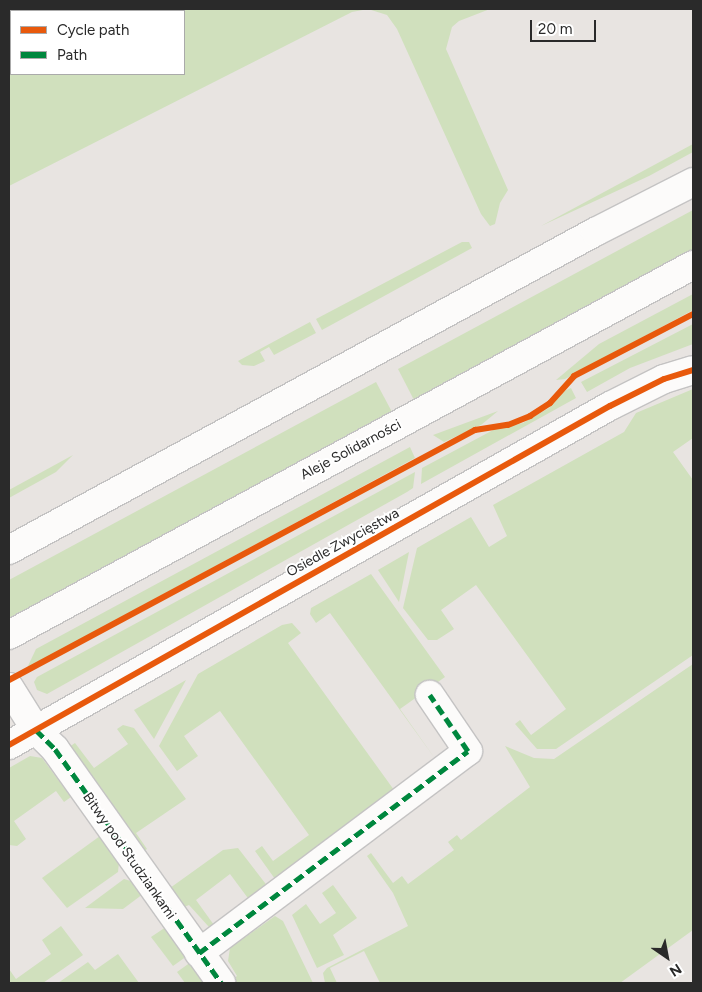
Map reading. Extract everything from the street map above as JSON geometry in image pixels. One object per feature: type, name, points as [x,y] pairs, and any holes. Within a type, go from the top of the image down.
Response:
[{"type":"street","points":[[9,550],[595,232],[693,182]]},
{"type":"street","name":"Aleje Solidarności","points":[[9,635],[693,265]]},
{"type":"street","name":"Osiedle Zwycięstwa","points":[[9,745],[610,406],[664,379],[693,370]]},
{"type":"street","name":"Bitwy pod Studziankami","points":[[9,687],[36,730],[55,749],[221,983]]},
{"type":"street","points":[[200,953],[468,751],[430,695]]},
{"type":"green space","points":[[9,9],[368,9],[352,12],[9,186]]},
{"type":"green space","points":[[368,9],[490,9],[459,21],[452,27],[446,49],[508,190],[500,203],[495,224],[490,226],[481,214],[397,29],[387,15]]},
{"type":"green space","points":[[693,144],[693,152],[649,176],[541,226]]},
{"type":"green space","points":[[693,210],[693,249],[414,400],[398,369]]},
{"type":"green space","points":[[462,242],[469,242],[472,248],[322,330],[316,319]]},
{"type":"green space","points":[[693,294],[693,310],[565,379],[556,380],[599,344]]},
{"type":"green space","points":[[310,322],[316,333],[274,355],[269,347],[260,352],[265,361],[254,366],[242,365],[238,361]]},
{"type":"green space","points":[[693,324],[693,344],[630,368],[587,392],[581,382]]},
{"type":"green space","points":[[376,382],[392,412],[9,619],[9,580]]},
{"type":"green space","points":[[571,388],[576,398],[421,484],[422,468],[495,429],[523,423],[549,408],[562,392]]},
{"type":"green space","points":[[693,389],[693,438],[673,452],[693,480],[693,655],[556,749],[537,749],[515,724],[520,720],[531,735],[566,709],[476,585],[441,610],[454,629],[437,640],[428,640],[403,608],[417,548],[471,517],[489,547],[507,536],[493,505],[624,432],[636,413]]},
{"type":"green space","points":[[498,411],[481,425],[444,442],[433,435]]},
{"type":"green space","points":[[410,447],[415,458],[27,668],[36,649]]},
{"type":"green space","points":[[73,455],[56,472],[9,498],[9,490]]},
{"type":"green space","points":[[415,472],[413,488],[407,492],[47,694],[37,690],[34,682],[37,677]]},
{"type":"green space","points":[[409,552],[399,602],[378,570]]},
{"type":"green space","points":[[371,574],[445,677],[400,709],[436,760],[330,613],[316,623],[310,614],[311,608]]},
{"type":"green space","points":[[292,623],[301,633],[288,643],[394,790],[280,886],[255,851],[262,846],[273,861],[309,835],[220,711],[184,736],[198,756],[177,771],[159,746],[198,674],[282,625]]},
{"type":"green space","points":[[693,664],[693,930],[620,983],[380,983],[364,951],[330,968],[337,983],[325,983],[323,973],[327,968],[408,926],[393,893],[367,856],[371,853],[393,883],[402,876],[408,884],[454,850],[448,842],[457,835],[461,840],[530,787],[505,746],[534,758],[554,759]]},
{"type":"green space","points":[[186,680],[154,739],[134,710]]},
{"type":"green space","points":[[123,725],[134,728],[186,799],[136,833],[147,849],[144,851],[66,749],[75,743],[94,768],[128,744],[117,729]]},
{"type":"green space","points":[[30,756],[42,758],[71,797],[64,802],[56,791],[14,821],[26,839],[17,846],[9,845],[9,768]]},
{"type":"green space","points":[[100,836],[119,862],[118,872],[67,908],[42,878]]},
{"type":"green space","points":[[238,848],[272,892],[253,905],[230,874],[196,900],[214,925],[209,927],[189,905],[184,907],[170,888],[223,850]]},
{"type":"green space","points":[[124,879],[134,882],[143,894],[123,909],[85,908]]},
{"type":"green space","points":[[333,885],[357,918],[333,935],[344,955],[317,968],[292,915],[306,904],[320,924],[336,913],[322,893]]},
{"type":"green space","points":[[275,916],[283,921],[313,983],[232,983],[230,981],[237,976],[228,961],[230,948]]},
{"type":"green space","points":[[61,926],[83,955],[43,983],[9,983],[9,969],[16,979],[51,954],[42,940]]},
{"type":"green space","points":[[166,927],[187,956],[173,966],[151,937]]},
{"type":"green space","points":[[118,954],[139,983],[58,983],[88,962],[95,970]]},
{"type":"green space","points":[[191,962],[206,983],[185,983],[177,972]]},
{"type":"marked path","points":[[199,953],[468,751],[430,695]]},
{"type":"marked path","points":[[36,730],[55,749],[221,983]]},
{"type":"cycle path","points":[[9,680],[475,430],[508,425],[530,416],[550,403],[574,376],[693,314]]},
{"type":"cycle path","points":[[9,745],[610,406],[664,379],[693,370]]}]
